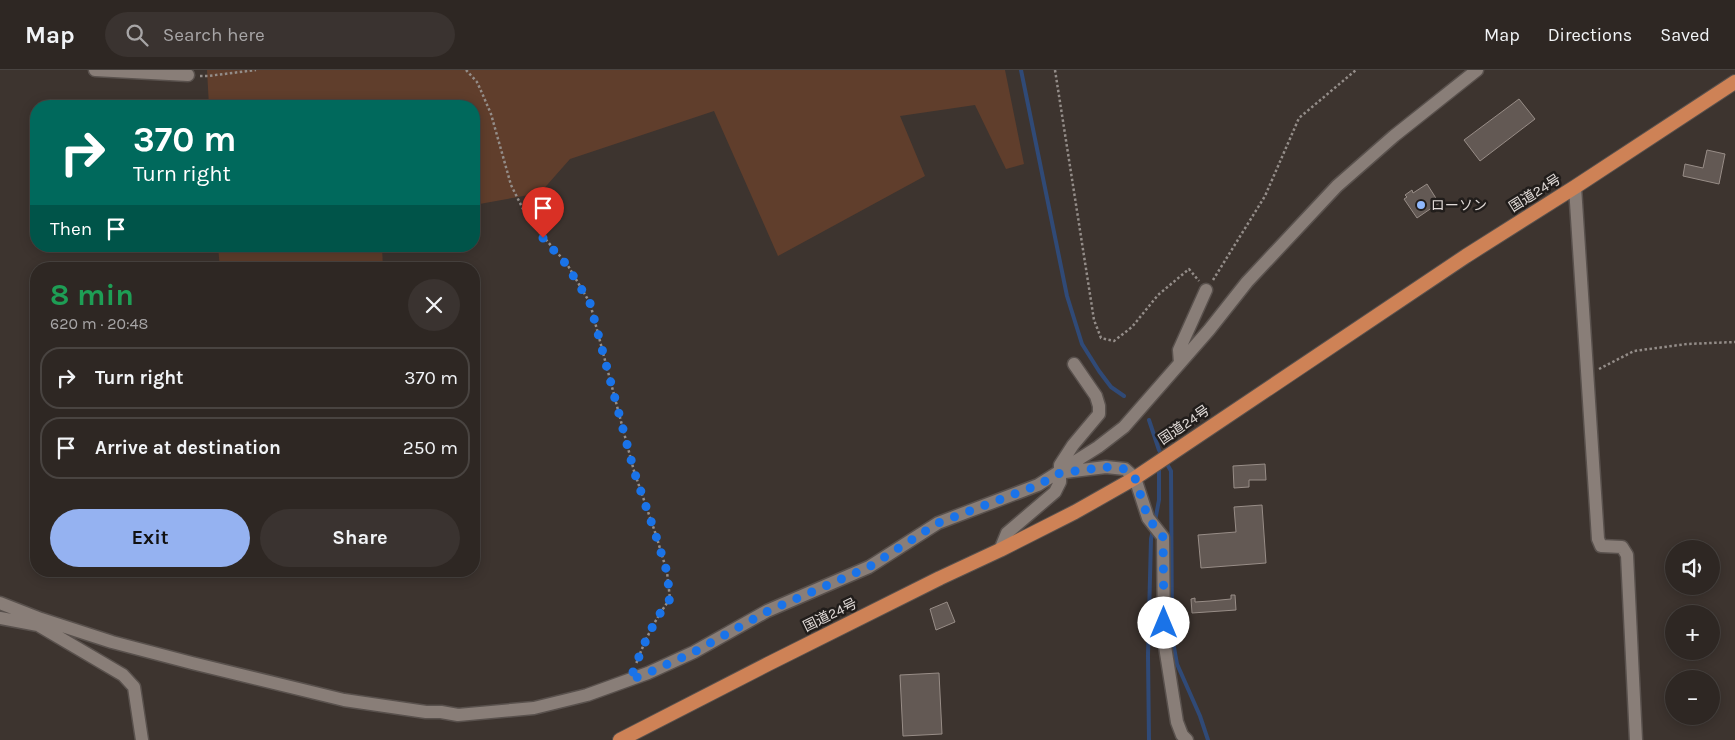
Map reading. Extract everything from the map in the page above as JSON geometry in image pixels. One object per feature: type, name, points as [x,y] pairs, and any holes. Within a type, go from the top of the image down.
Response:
[{"type":"highway","name":"国道24号","points":[[620,740],[776,660],[1075,512],[1135,478],[1466,256],[1575,188],[1735,82]]},
{"type":"street","points":[[95,70],[188,75]]},
{"type":"street","points":[[0,618],[40,622],[344,700],[426,712],[458,715],[534,708],[587,695],[630,680],[694,652],[768,611],[869,567],[938,523],[1038,485],[1060,473],[1098,447],[1124,427],[1209,330],[1247,282],[1337,186],[1394,136],[1477,70]]},
{"type":"street","points":[[1575,188],[1598,539],[1602,546],[1622,547],[1627,555],[1636,740]]},
{"type":"street","points":[[1180,363],[1179,350],[1206,290]]},
{"type":"street","points":[[1000,550],[1006,532],[1055,492],[1060,482],[1060,465],[1073,445],[1098,414],[1099,406],[1096,396],[1074,364]]},
{"type":"street","points":[[1060,473],[1106,467],[1125,469],[1135,478],[1148,518],[1163,537],[1164,640],[1177,722],[1187,740]]},
{"type":"street","points":[[0,603],[40,622],[123,675],[134,687],[142,740]]},
{"type":"path","points":[[188,75],[208,76],[256,70]]},
{"type":"path","points":[[466,70],[477,82],[491,114],[512,185],[528,220],[566,264],[590,303],[634,471],[667,572],[670,599],[658,615],[646,638],[630,680]]},
{"type":"path","points":[[1055,70],[1094,320],[1101,338],[1114,341],[1132,327],[1158,295],[1190,269],[1206,290],[1265,196],[1299,118],[1356,70]]},
{"type":"path","points":[[1588,374],[1634,351],[1688,344],[1735,342]]},
{"type":"shaded area","points":[[207,70],[1005,70],[1024,164],[1006,169],[975,105],[900,116],[925,176],[778,256],[714,111],[570,159],[540,193],[480,204],[480,100],[209,100]]},
{"type":"shaded area","points":[[219,252],[382,252],[383,262],[219,262]]},
{"type":"building","points":[[1519,99],[1535,119],[1480,161],[1464,140]]},
{"type":"building","points":[[1707,150],[1725,154],[1719,184],[1683,176],[1685,164],[1703,168]]},
{"type":"building","points":[[1427,184],[1439,203],[1417,218],[1404,199],[1407,197],[1405,195],[1412,190],[1413,193]]},
{"type":"building","points":[[1265,464],[1266,480],[1249,480],[1249,487],[1234,488],[1233,466]]},
{"type":"building","points":[[1262,505],[1266,563],[1201,568],[1198,535],[1236,532],[1234,507]]},
{"type":"building","points":[[1231,595],[1235,595],[1236,610],[1192,613],[1191,599],[1195,598],[1195,602],[1231,599]]},
{"type":"building","points":[[947,602],[955,622],[936,630],[930,609]]},
{"type":"building","points":[[939,673],[942,734],[903,736],[900,675]]},
{"type":"waterway","points":[[1021,70],[1067,296],[1082,344],[1111,387],[1124,396]]},
{"type":"waterway","points":[[1149,420],[1159,450],[1171,471],[1172,636],[1177,664],[1200,716],[1208,740]]},
{"type":"waterway","points":[[1155,521],[1159,500],[1159,466]]},
{"type":"waterway","points":[[1149,740],[1148,655],[1151,539],[1153,530]]},
{"type":"place","name":"ローソン","points":[[1421,205]]},
{"type":"route","points":[[543,238],[566,264],[590,303],[634,471],[667,572],[670,599],[658,615],[646,638],[630,680],[694,652],[768,611],[869,567],[938,523],[1038,485],[1060,473],[1106,467],[1125,469],[1135,478],[1148,518],[1163,537],[1164,623]]}]
